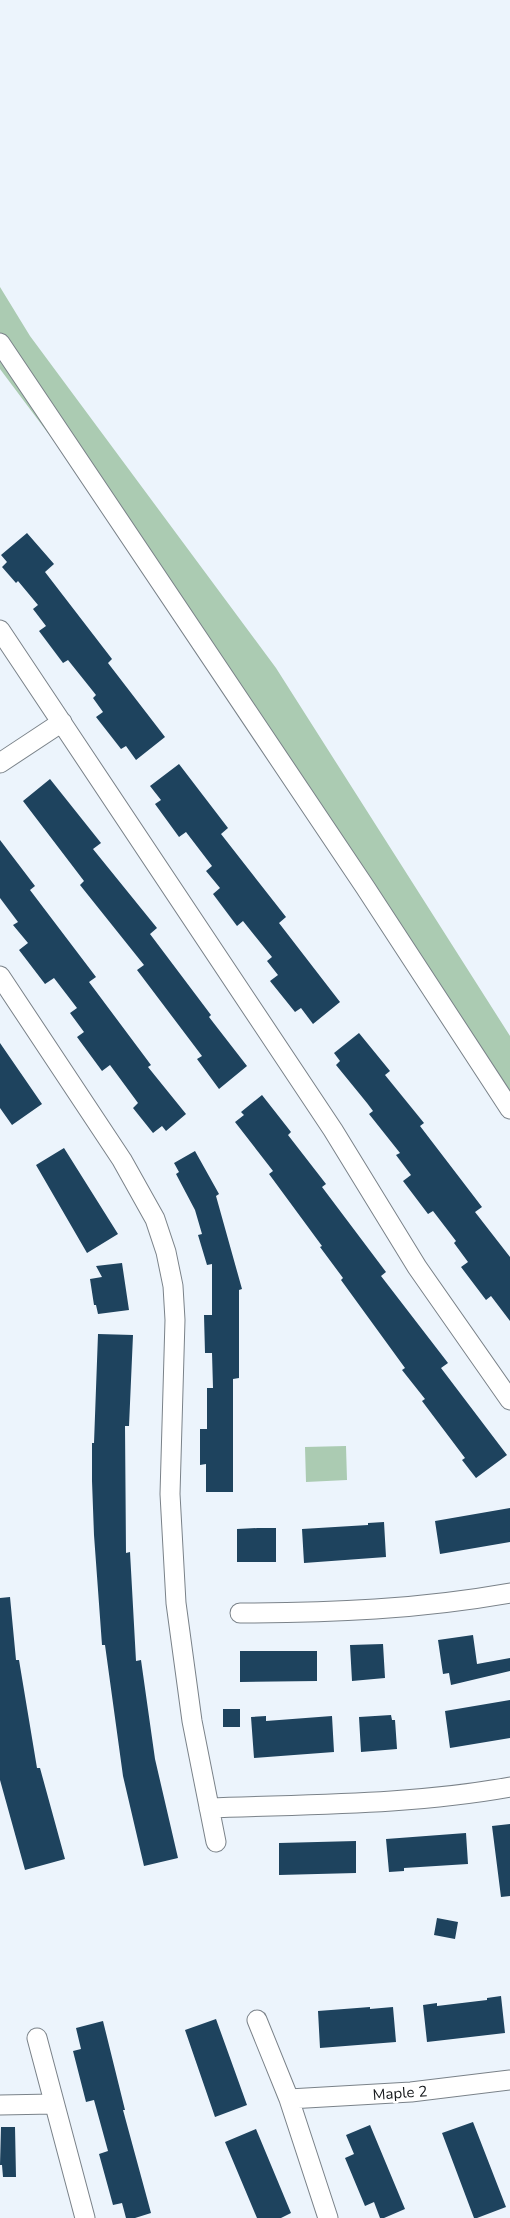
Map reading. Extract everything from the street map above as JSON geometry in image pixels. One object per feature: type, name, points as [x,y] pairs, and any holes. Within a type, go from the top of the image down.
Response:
[{"type":"street","points":[[0,343],[365,887],[510,1109]]},
{"type":"street","points":[[0,630],[333,1130],[418,1267],[510,1400]]},
{"type":"street","points":[[0,763],[62,722]]},
{"type":"street","points":[[0,976],[137,1185],[155,1220],[166,1252],[173,1286],[175,1320],[170,1494],[176,1603],[192,1721],[216,1842]]},
{"type":"street","points":[[240,1613],[383,1610],[510,1593]]},
{"type":"street","points":[[209,1808],[381,1801],[510,1787]]},
{"type":"street","points":[[257,2020],[290,2099],[328,2218]]},
{"type":"street","points":[[37,2038],[43,2056],[53,2104],[85,2218]]},
{"type":"street","name":"Maple 2","points":[[290,2099],[508,2086]]},
{"type":"street","points":[[0,2105],[53,2104]]},
{"type":"green space","points":[[0,287],[30,336],[276,668],[510,1036],[510,1111],[244,695],[0,369]]},
{"type":"green space","points":[[346,1446],[347,1480],[306,1482],[305,1447]]},
{"type":"building","points":[[27,533],[54,564],[45,572],[112,659],[108,663],[165,737],[136,760],[126,746],[121,749],[96,717],[103,712],[93,698],[96,695],[68,660],[63,663],[39,631],[46,626],[33,609],[38,605],[18,581],[16,583],[2,567],[7,562],[1,555]]},
{"type":"building","points":[[179,764],[228,828],[221,834],[286,917],[279,923],[340,1002],[313,1024],[301,1008],[295,1012],[270,981],[278,975],[267,961],[272,957],[243,921],[237,926],[213,894],[220,888],[206,871],[212,866],[186,832],[179,837],[155,804],[161,800],[150,786]]},
{"type":"building","points":[[50,779],[101,843],[93,849],[157,928],[150,934],[211,1015],[209,1017],[247,1066],[219,1089],[197,1059],[202,1056],[137,970],[144,965],[80,885],[84,881],[23,801]]},
{"type":"building","points":[[0,840],[35,886],[30,890],[96,977],[89,982],[151,1065],[148,1067],[186,1114],[166,1131],[162,1126],[153,1133],[133,1108],[138,1103],[110,1065],[102,1071],[77,1037],[84,1032],[70,1013],[77,1008],[54,978],[45,984],[19,950],[28,943],[13,925],[18,922],[0,898]]},
{"type":"building","points":[[359,1033],[390,1071],[385,1075],[424,1123],[420,1126],[482,1207],[475,1212],[510,1257],[510,1321],[491,1296],[486,1300],[461,1267],[468,1262],[454,1243],[456,1241],[433,1211],[428,1214],[403,1181],[411,1175],[396,1155],[400,1153],[369,1114],[373,1111],[336,1065],[340,1061],[334,1053]]},
{"type":"building","points":[[0,1043],[42,1104],[12,1125],[0,1108]]},
{"type":"building","points":[[262,1095],[291,1132],[288,1135],[326,1184],[322,1187],[386,1272],[381,1276],[448,1363],[441,1368],[507,1455],[476,1478],[462,1460],[465,1458],[422,1401],[425,1399],[402,1370],[405,1368],[341,1280],[343,1278],[320,1247],[322,1246],[269,1174],[273,1171],[235,1122],[244,1115],[241,1112]]},
{"type":"building","points":[[64,1148],[118,1234],[87,1253],[36,1165]]},
{"type":"building","points":[[195,1151],[219,1194],[216,1196],[242,1289],[239,1290],[239,1378],[233,1379],[233,1492],[206,1492],[206,1464],[200,1465],[200,1429],[207,1429],[207,1388],[213,1388],[212,1353],[205,1353],[204,1315],[212,1315],[212,1264],[207,1265],[198,1235],[202,1234],[195,1210],[176,1174],[179,1172],[174,1163]]},
{"type":"building","points":[[122,1263],[129,1310],[98,1314],[96,1305],[94,1305],[90,1279],[102,1277],[96,1266]]},
{"type":"building","points":[[98,1334],[133,1335],[129,1426],[125,1426],[126,1553],[130,1552],[136,1661],[141,1660],[155,1759],[178,1858],[144,1866],[123,1776],[105,1645],[102,1645],[92,1481],[92,1443],[94,1443]]},
{"type":"building","points":[[510,1508],[510,1542],[440,1554],[435,1521]]},
{"type":"building","points":[[384,1522],[386,1557],[304,1563],[302,1529],[368,1525],[368,1523]]},
{"type":"building","points":[[276,1528],[276,1562],[237,1562],[237,1529]]},
{"type":"building","points":[[10,1597],[16,1660],[19,1660],[37,1768],[40,1768],[65,1859],[25,1870],[0,1780],[0,1598]]},
{"type":"building","points":[[473,1635],[477,1664],[510,1658],[510,1671],[451,1685],[449,1673],[443,1674],[438,1640]]},
{"type":"building","points":[[383,1644],[385,1678],[352,1681],[350,1645]]},
{"type":"building","points":[[240,1651],[317,1651],[317,1681],[240,1682]]},
{"type":"building","points":[[510,1700],[510,1738],[450,1748],[445,1711]]},
{"type":"building","points":[[223,1709],[240,1709],[240,1727],[223,1727]]},
{"type":"building","points":[[391,1715],[392,1720],[395,1720],[397,1749],[361,1752],[359,1717]]},
{"type":"building","points":[[266,1716],[266,1721],[332,1716],[334,1752],[254,1758],[251,1717]]},
{"type":"building","points":[[510,1824],[510,1896],[501,1897],[492,1826]]},
{"type":"building","points":[[466,1833],[468,1864],[404,1868],[404,1871],[389,1872],[386,1839]]},
{"type":"building","points":[[356,1841],[356,1873],[279,1875],[279,1843]]},
{"type":"building","points":[[437,1918],[458,1922],[455,1939],[434,1935]]},
{"type":"building","points":[[501,1996],[505,2033],[427,2042],[423,2005],[437,2003],[437,2006],[487,2000],[487,1998]]},
{"type":"building","points":[[370,2007],[370,2009],[393,2007],[396,2042],[320,2048],[318,2011]]},
{"type":"building","points":[[216,2019],[247,2105],[215,2117],[185,2030]]},
{"type":"building","points":[[103,2021],[125,2110],[123,2110],[151,2213],[135,2218],[126,2218],[122,2203],[113,2205],[99,2154],[108,2151],[94,2100],[86,2102],[73,2051],[81,2049],[76,2028]]},
{"type":"building","points":[[473,2122],[506,2207],[477,2218],[474,2218],[442,2133]]},
{"type":"building","points":[[370,2125],[405,2209],[384,2218],[380,2218],[374,2202],[365,2206],[345,2158],[354,2154],[346,2135]]},
{"type":"building","points":[[1,2127],[15,2127],[16,2177],[3,2177],[2,2165],[0,2165]]},
{"type":"building","points":[[256,2129],[291,2213],[281,2218],[257,2218],[225,2142]]}]
